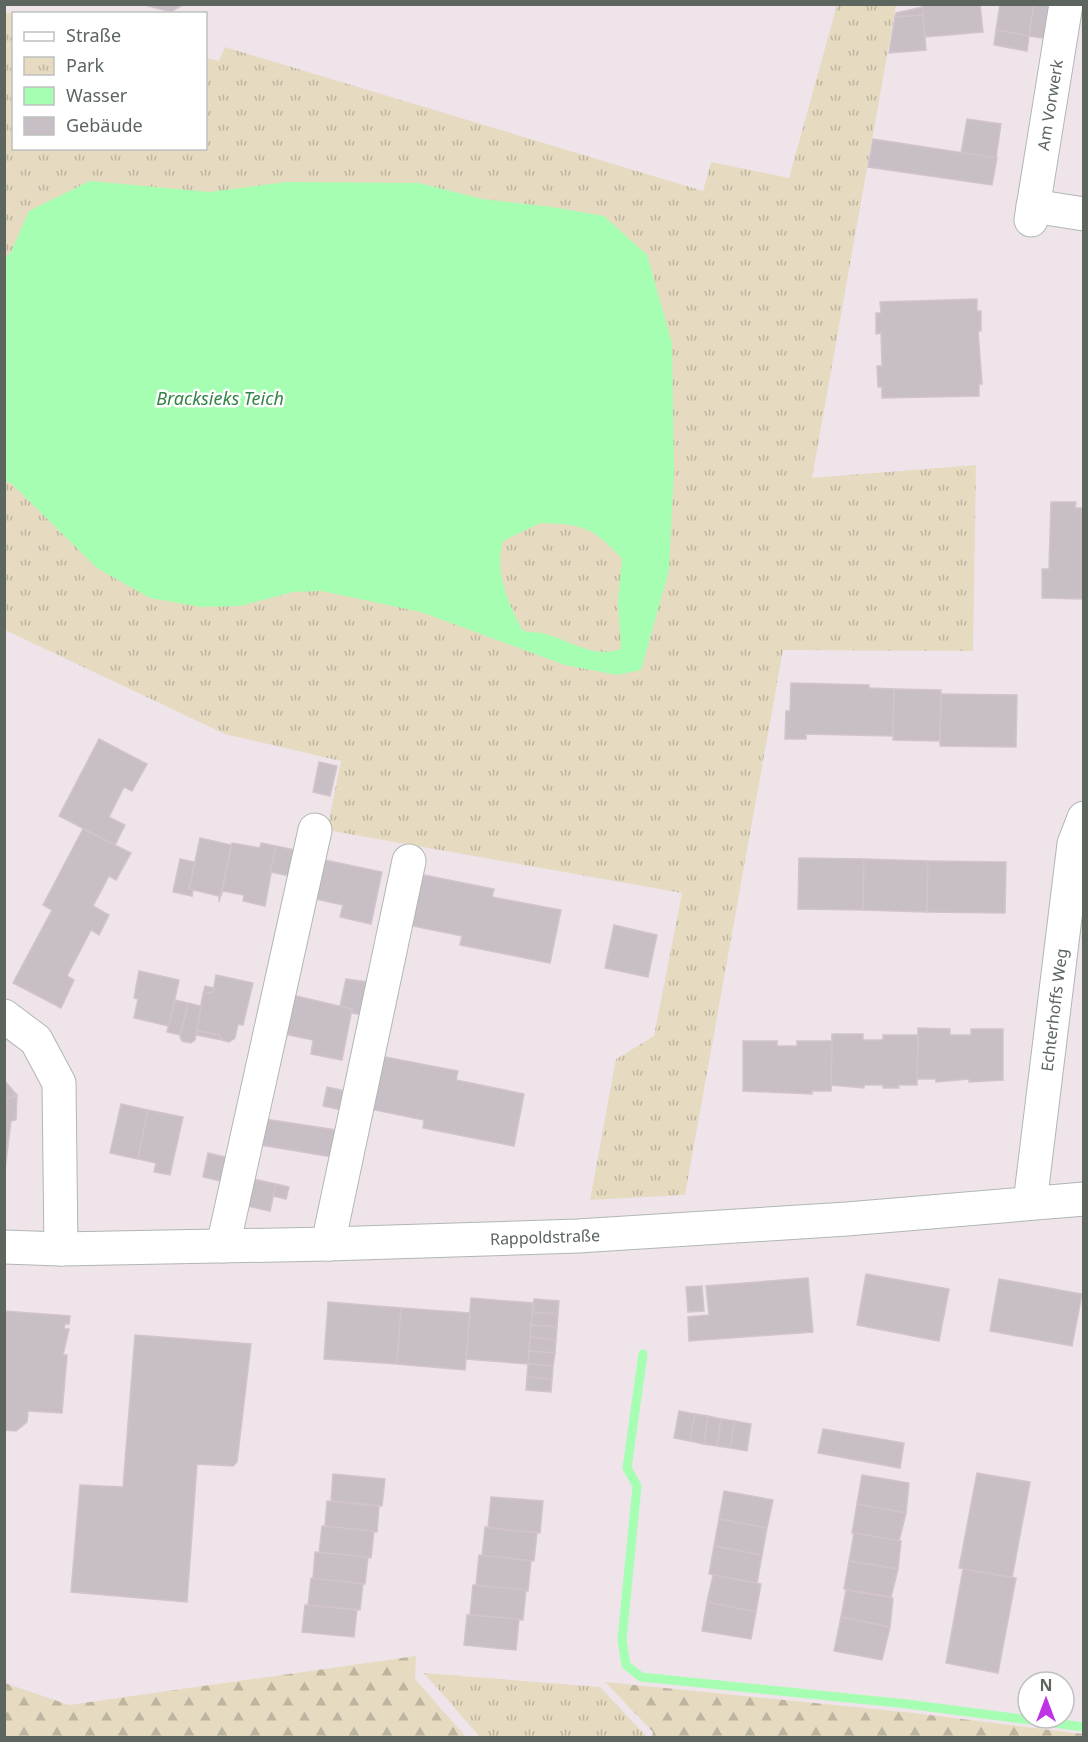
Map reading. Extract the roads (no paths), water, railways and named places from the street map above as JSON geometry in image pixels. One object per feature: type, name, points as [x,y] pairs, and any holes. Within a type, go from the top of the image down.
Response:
[{"type":"street","name":"Am Vorwerk","points":[[1066,4],[1032,213],[1083,214]]},
{"type":"street","name":"Echterhoffs Weg","points":[[1030,1203],[1074,844],[1083,818]]},
{"type":"street","points":[[223,1246],[315,830]]},
{"type":"street","points":[[328,1244],[409,861]]},
{"type":"street","points":[[4,1016],[36,1040],[59,1083],[61,1249]]},
{"type":"street","name":"Rappoldstraße","points":[[4,1247],[61,1249],[328,1244],[643,1233],[1083,1199]]},
{"type":"water","name":"Bracksieks Teich","points":[[90,181],[209,192],[287,182],[419,183],[482,199],[604,216],[647,255],[672,343],[674,471],[669,570],[641,670],[617,675],[565,665],[421,612],[322,591],[293,592],[240,606],[202,607],[150,598],[97,568],[11,483],[4,481],[5,258],[11,252],[29,211]],"holes":[[[540,523],[577,526],[586,529],[603,540],[622,559],[618,602],[621,649],[600,652],[542,633],[523,631],[504,587],[501,576],[501,553],[503,541]]]},
{"type":"waterway","points":[[643,1354],[627,1468],[637,1486],[622,1640],[626,1665],[641,1677],[907,1704],[1084,1727]]}]
